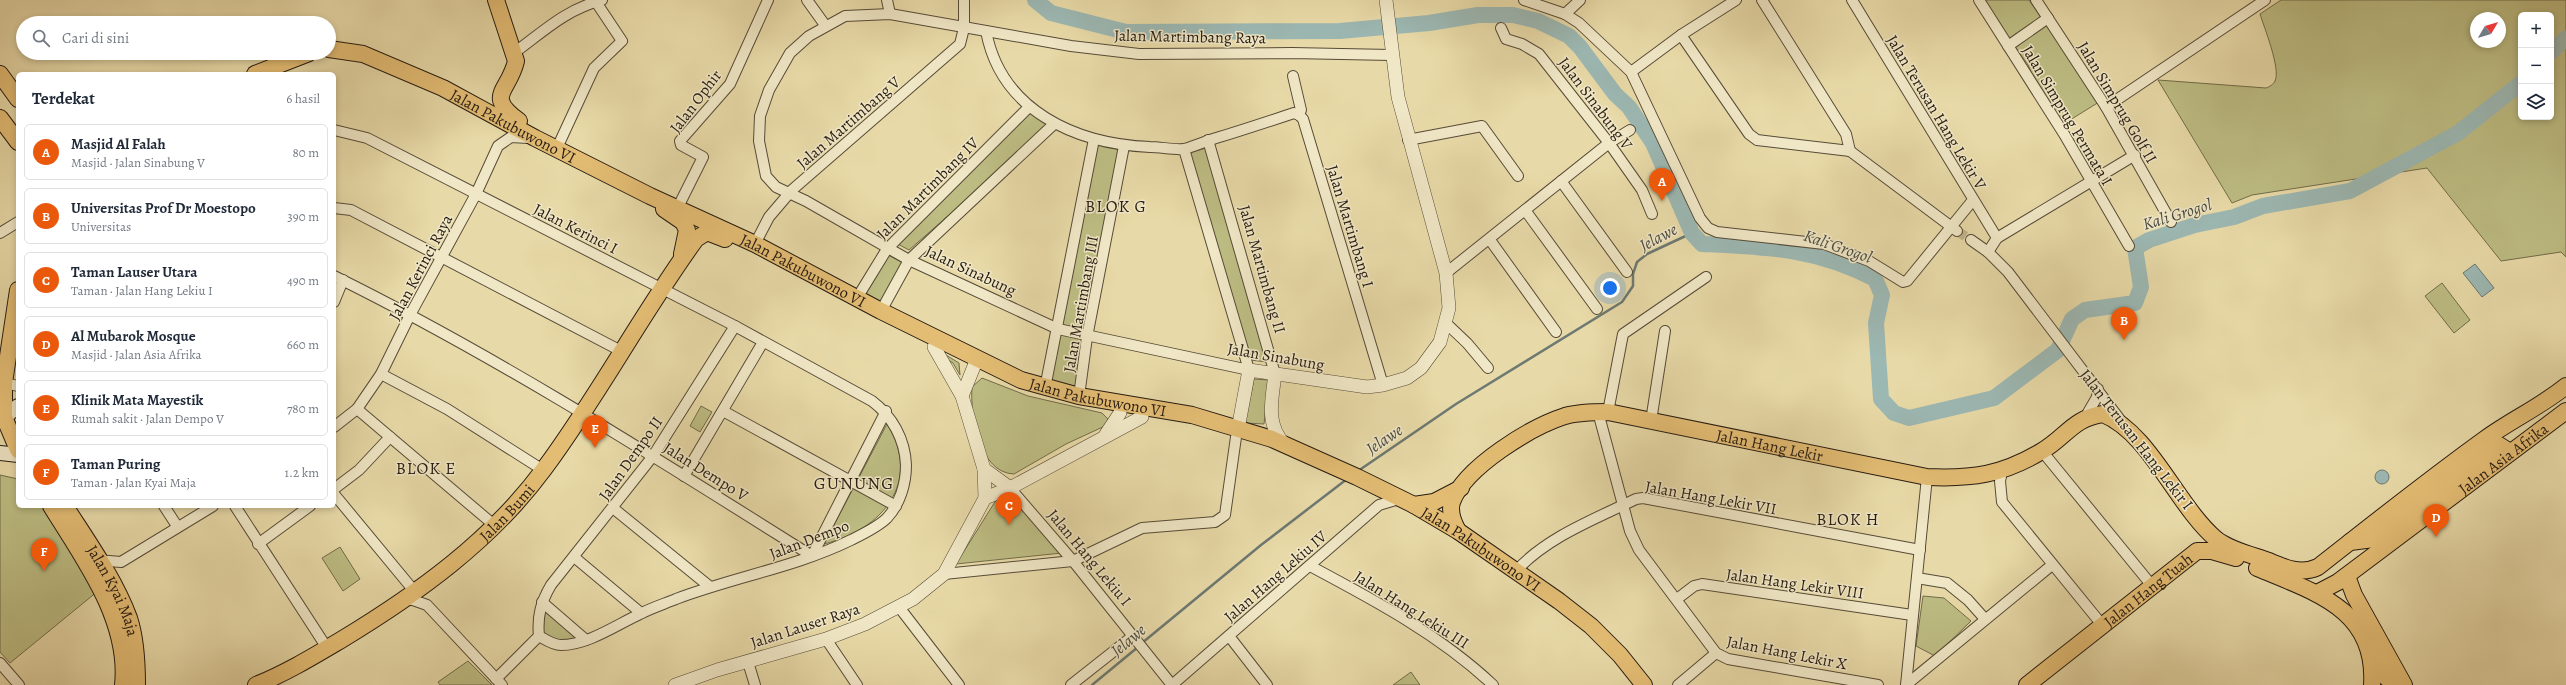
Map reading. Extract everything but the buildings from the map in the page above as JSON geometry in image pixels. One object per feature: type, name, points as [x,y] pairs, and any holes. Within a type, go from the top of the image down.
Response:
[{"type":"main road","points":[[496,0],[514,53],[515,64],[500,98],[501,105],[528,128],[535,138]]},
{"type":"main road","name":"Jalan Pakubuwono VI","points":[[336,50],[363,54],[394,65],[443,88],[535,138],[650,196],[678,207],[754,244],[881,311],[1024,391],[1120,413],[1190,423],[1237,433]]},
{"type":"main road","points":[[260,72],[291,60]]},
{"type":"main road","points":[[0,74],[16,96]]},
{"type":"main road","points":[[0,118],[16,139]]},
{"type":"main road","points":[[650,196],[686,226],[685,243],[680,262]]},
{"type":"main road","name":"Jalan Pakubuwono VI","points":[[680,262],[702,234],[714,234],[934,347],[975,363],[1046,388],[1079,396],[1192,415],[1237,433],[1291,450],[1357,477],[1408,502],[1458,531],[1516,571],[1591,626],[1620,655],[1644,685]]},
{"type":"main road","name":"Jalan Bumi","points":[[256,685],[327,648],[409,596],[437,576],[494,525],[543,470],[623,352],[680,262]]},
{"type":"main road","points":[[16,307],[2,419],[16,446]]},
{"type":"main road","name":"Jalan Asia Afrika","points":[[2336,553],[2447,467],[2495,432],[2549,400],[2566,386]]},
{"type":"main road","points":[[2,419],[16,408]]},
{"type":"main road","name":"Jalan Asia Afrika","points":[[2347,576],[2566,411]]},
{"type":"main road","name":"Jalan Hang Lekir","points":[[1458,531],[1451,511],[1452,502],[1461,488],[1486,461],[1505,446],[1565,416],[1603,412],[1927,477],[1974,477],[2002,472],[2042,451],[2086,416]]},
{"type":"main road","points":[[2086,416],[2103,414],[2113,418],[2127,428]]},
{"type":"main road","name":"Jalan Terusan Hang Lekir I","points":[[2127,428],[2199,520],[2222,543],[2290,569],[2309,571],[2336,553]]},
{"type":"main road","points":[[2350,542],[2374,539],[2495,445],[2500,445],[2510,452]]},
{"type":"main road","points":[[0,453],[16,455]]},
{"type":"main road","name":"Jalan Hang Lekir","points":[[1408,502],[1434,502],[1461,488]]},
{"type":"main road","name":"Jalan Kyai Maja","points":[[53,508],[106,600],[116,628],[126,681]]},
{"type":"main road","name":"Jalan Kyai Maja","points":[[66,508],[100,561],[129,619],[135,652],[137,685]]},
{"type":"main road","points":[[2197,551],[2201,538],[2199,520]]},
{"type":"main road","name":"Jalan Hang Tuah","points":[[2028,685],[2197,551],[2204,550],[2225,554],[2317,594]]},
{"type":"main road","points":[[2347,576],[2354,595],[2403,682],[2390,682],[2387,680],[2354,623],[2339,606],[2317,594],[2347,576]]},
{"type":"main road","points":[[2339,606],[2345,598],[2354,595]]},
{"type":"main road","points":[[2371,651],[2372,685]]},
{"type":"street","name":"Jalan Ophir","points":[[678,207],[703,157],[681,145],[680,141],[728,86],[768,0]]},
{"type":"street","points":[[807,0],[825,25]]},
{"type":"street","points":[[887,0],[890,14]]},
{"type":"street","name":"Jalan Martimbang V","points":[[754,244],[769,217],[789,193],[960,44],[964,28],[964,0]]},
{"type":"street","name":"Jalan Sinabung","points":[[776,188],[789,193],[909,260],[1058,329],[1087,337],[1249,370],[1367,387],[1383,385],[1407,378],[1421,368],[1440,342],[1447,324],[1449,308],[1446,273],[1408,140],[1391,55],[1386,0]]},
{"type":"street","points":[[1524,0],[1566,14],[1579,23],[1631,72],[1700,218],[1708,228],[1717,232],[1824,244],[1869,261],[1896,280],[1903,282],[1907,281],[1954,229],[1973,200]]},
{"type":"street","points":[[1566,14],[1580,0]]},
{"type":"street","points":[[1631,72],[1681,35],[1736,0]]},
{"type":"street","points":[[1762,0],[1846,134],[1850,151]]},
{"type":"street","name":"Jalan Terusan Hang Lekir V","points":[[1852,0],[1997,238]]},
{"type":"street","name":"Jalan Simprug Permata I","points":[[1979,0],[2092,183],[2129,246]]},
{"type":"street","name":"Jalan Simprug Golf II","points":[[2036,0],[2106,107],[2135,155],[2171,222]]},
{"type":"street","points":[[2106,107],[2265,0]]},
{"type":"street","points":[[514,53],[553,22],[570,12],[599,1],[622,41],[594,68],[557,148]]},
{"type":"street","name":"Jalan Martimbang Raya","points":[[776,188],[766,176],[761,157],[760,116],[769,90],[782,63],[809,36],[825,25],[845,16],[890,14],[1071,46],[1139,54],[1292,53],[1391,55]]},
{"type":"street","points":[[2008,46],[2048,18]]},
{"type":"street","name":"Jalan Sinabung V","points":[[1501,28],[1506,39],[1522,44],[1539,54],[1609,143],[1642,190],[1652,214]]},
{"type":"street","points":[[986,31],[990,48],[998,68],[1029,107],[1054,124],[1094,139],[1124,146],[1184,149],[1208,140],[1294,114],[1299,115]]},
{"type":"street","points":[[1681,35],[1749,134],[1757,140],[1850,151],[1954,229]]},
{"type":"street","name":"Jalan Martimbang I","points":[[1293,76],[1301,110],[1299,115],[1303,119],[1383,385]]},
{"type":"street","name":"Jalan Martimbang IV","points":[[857,298],[887,249],[1029,107]]},
{"type":"street","points":[[881,311],[909,260],[1054,124]]},
{"type":"street","points":[[1408,140],[1482,126],[1518,176]]},
{"type":"street","name":"Jalan Kerinci I","points":[[336,130],[367,138],[663,289]]},
{"type":"street","points":[[1446,273],[1490,240],[1609,143],[1630,130]]},
{"type":"street","name":"Jalan Kerinci Raya","points":[[336,425],[357,409],[381,374],[410,315],[476,194],[498,146],[511,136],[535,138]]},
{"type":"street","name":"Jalan Martimbang III","points":[[1046,388],[1094,139]]},
{"type":"street","name":"Jalan Martimbang II","points":[[1208,140],[1275,374],[1271,414],[1273,429],[1291,450]]},
{"type":"street","name":"Jalan Martimbang III","points":[[1079,396],[1087,337],[1124,146]]},
{"type":"street","points":[[944,574],[1073,561],[1142,528],[1203,524],[1221,520],[1225,515],[1237,433],[1249,370],[1184,149]]},
{"type":"street","points":[[1988,252],[1997,238],[2092,183],[2135,155]]},
{"type":"street","points":[[1561,181],[1627,272]]},
{"type":"street","points":[[336,208],[351,210],[442,256],[623,352]]},
{"type":"street","points":[[1525,210],[1598,309]]},
{"type":"street","points":[[0,233],[16,223]]},
{"type":"street","points":[[1490,240],[1556,332]]},
{"type":"street","name":"Jalan Terusan Hang Lekir I","points":[[1971,240],[1988,252],[2008,272],[2127,428]]},
{"type":"street","points":[[1706,277],[1624,334],[1603,412],[1622,506],[1630,531],[1639,550],[1677,598],[1716,653]]},
{"type":"street","points":[[336,290],[338,278]]},
{"type":"street","name":"Jalan Dempo V","points":[[338,278],[410,315],[582,412],[812,556]]},
{"type":"street","name":"Jalan Dempo","points":[[539,636],[552,643],[562,645],[586,640],[641,613],[709,586],[812,556],[864,534],[886,519],[896,506],[906,479],[906,458],[899,433],[886,411],[872,401],[735,326],[663,289]]},
{"type":"street","points":[[1447,324],[1467,343],[1488,368]]},
{"type":"street","name":"Jalan Dempo II","points":[[539,636],[537,621],[542,602],[551,585],[653,456],[735,326]]},
{"type":"street","points":[[1651,421],[1665,331]]},
{"type":"street","points":[[684,476],[763,342]]},
{"type":"street","points":[[934,347],[962,396],[984,469],[984,498],[1010,488],[1104,436],[1142,417]]},
{"type":"street","points":[[962,396],[975,363]]},
{"type":"street","points":[[381,374],[447,409],[543,470]]},
{"type":"street","name":"Jalan Hang Lekir","points":[[2086,416],[2097,397],[2098,389]]},
{"type":"street","points":[[357,409],[494,525]]},
{"type":"street","points":[[722,411],[896,506]]},
{"type":"street","points":[[812,556],[886,411]]},
{"type":"street","points":[[1104,436],[1120,413]]},
{"type":"street","points":[[336,487],[359,470],[390,437]]},
{"type":"street","points":[[2042,451],[2153,587]]},
{"type":"street","points":[[984,469],[1010,488]]},
{"type":"street","points":[[2002,472],[2000,482],[2002,502],[2103,626]]},
{"type":"street","points":[[1906,685],[1927,477]]},
{"type":"street","name":"Jalan Hang Lekiu I","points":[[1010,488],[1073,561],[1134,638],[1144,648],[1172,685]]},
{"type":"street","points":[[336,497],[409,596],[413,600],[427,605],[499,682],[539,636]]},
{"type":"street","name":"Jalan Lauser Raya","points":[[675,685],[748,662],[828,643],[899,607],[926,591],[944,574],[984,498]]},
{"type":"street","name":"Jalan Hang Lekir VII","points":[[1516,571],[1528,559],[1567,533],[1622,506],[1643,498],[1920,550]]},
{"type":"street","name":"Jalan Hang Lekiu IV","points":[[1172,685],[1379,505],[1408,502]]},
{"type":"street","points":[[165,508],[177,526]]},
{"type":"street","points":[[82,556],[100,561],[121,562],[177,526],[209,508]]},
{"type":"street","points":[[236,508],[258,544],[327,648]]},
{"type":"street","points":[[258,544],[307,508]]},
{"type":"street","points":[[613,508],[709,586]]},
{"type":"street","points":[[574,557],[641,613]]},
{"type":"street","points":[[1906,685],[2052,565]]},
{"type":"street","name":"Jalan Hang Lekiu III","points":[[1310,566],[1377,602],[1444,644],[1493,685]]},
{"type":"street","points":[[1917,578],[1947,583],[1968,600],[1985,619]]},
{"type":"street","name":"Jalan Hang Lekir VIII","points":[[1677,598],[1694,586],[1702,584],[1912,615]]},
{"type":"street","points":[[542,602],[586,640]]},
{"type":"street","points":[[899,607],[959,685]]},
{"type":"street","points":[[1229,636],[1267,685]]},
{"type":"street","points":[[1071,685],[1134,638]]},
{"type":"street","points":[[828,643],[857,685]]},
{"type":"street","name":"Jalan Hang Lekir X","points":[[1680,684],[1716,653],[1728,659],[1878,685]]},
{"type":"street","points":[[748,662],[755,685]]},
{"type":"street","points":[[0,663],[19,685]]},
{"type":"green space","points":[[1982,0],[2029,0],[2099,102],[2062,125],[2039,89],[2028,65]]},
{"type":"green space","points":[[2281,0],[2566,0],[2566,257],[2561,252],[2501,261],[2427,168],[2252,195],[2232,203],[2158,80],[2266,88],[2274,83],[2276,75],[2276,67],[2260,14]]},
{"type":"green space","points":[[1032,111],[1053,124],[909,250],[892,241]]},
{"type":"green space","points":[[1094,144],[1121,150],[1088,330],[1060,324]]},
{"type":"green space","points":[[1206,148],[1267,362],[1250,360],[1189,153]]},
{"type":"green space","points":[[886,254],[903,263],[881,303],[864,294]]},
{"type":"green space","points":[[2442,283],[2470,320],[2454,333],[2425,296]]},
{"type":"green space","points":[[1057,332],[1087,338],[1080,391],[1048,385]]},
{"type":"green space","points":[[946,355],[959,363],[960,375],[953,363],[945,358]]},
{"type":"green space","points":[[982,378],[1028,396],[1102,413],[1108,419],[1105,426],[1066,444],[1014,474],[1002,471],[992,464],[985,453],[979,441],[975,427],[972,387]]},
{"type":"green space","points":[[1254,379],[1269,380],[1264,424],[1245,423]]},
{"type":"green space","points":[[701,406],[712,412],[700,432],[690,426]]},
{"type":"green space","points":[[887,424],[897,445],[900,465],[898,484],[891,500],[879,515],[863,528],[845,537],[824,544]]},
{"type":"green space","points":[[0,475],[16,479],[16,508],[45,508],[98,591],[10,663],[0,652]]},
{"type":"green space","points":[[1009,494],[1062,553],[956,564],[998,497]]},
{"type":"green space","points":[[340,547],[360,579],[343,591],[322,558]]},
{"type":"green space","points":[[1923,596],[1944,598],[1971,621],[1935,656],[1916,646]]},
{"type":"green space","points":[[544,608],[580,639],[561,641],[542,634]]},
{"type":"green space","points":[[468,661],[492,685],[440,685],[438,682]]},
{"type":"green space","points":[[1411,672],[1420,685],[1393,685]]},
{"type":"water","points":[[2475,264],[2494,288],[2482,297],[2463,273]]},
{"type":"water","points":[[2382,470],[2387,472],[2389,477],[2387,482],[2382,484],[2377,482],[2375,477],[2377,472]]},
{"type":"waterway","name":"Kali Grogol","points":[[1035,0],[1051,13],[1126,32],[1340,31],[1429,23],[1478,15],[1513,15],[1538,21],[1569,36],[1580,47],[1615,94],[1629,107],[1653,143],[1692,233],[1702,244],[1770,248],[1811,255],[1832,261],[1875,279],[1882,295],[1876,323],[1881,399],[1894,413],[1909,418],[1994,398],[2058,350],[2072,319],[2085,310],[2135,303],[2141,287],[2135,248],[2149,240],[2195,225],[2234,217],[2263,206],[2350,191],[2458,133],[2520,84]]},
{"type":"waterway","name":"Kali Grogol","points":[[2554,49],[2566,38]]},
{"type":"waterway","name":"Jelawe","points":[[1358,471],[1456,404],[1622,302],[1633,286],[1633,274],[1637,262],[1647,254],[1692,233]]},
{"type":"waterway","name":"Jelawe","points":[[1142,643],[1261,545],[1347,479]]},
{"type":"waterway","name":"Jelawe","points":[[1092,685],[1138,647]]},
{"type":"tunnel","points":[[1957,231],[1971,240]]},
{"type":"place","name":"Masjid Al Falah","points":[[1662,201]]},
{"type":"place","name":"Universitas Prof Dr Moestopo","points":[[2124,340]]},
{"type":"place","name":"Klinik Mata Mayestik","points":[[595,448]]},
{"type":"place","name":"Taman Lauser Utara","points":[[1009,525]]},
{"type":"place","name":"Al Mubarok Mosque","points":[[2436,537]]},
{"type":"place","name":"Taman Puring","points":[[44,571]]},
{"type":"district","name":"BLOK G","points":[[1116,206]]},
{"type":"district","name":"BLOK E","points":[[426,468]]},
{"type":"district","name":"GUNUNG","points":[[854,483]]},
{"type":"district","name":"BLOK H","points":[[1848,519]]}]
